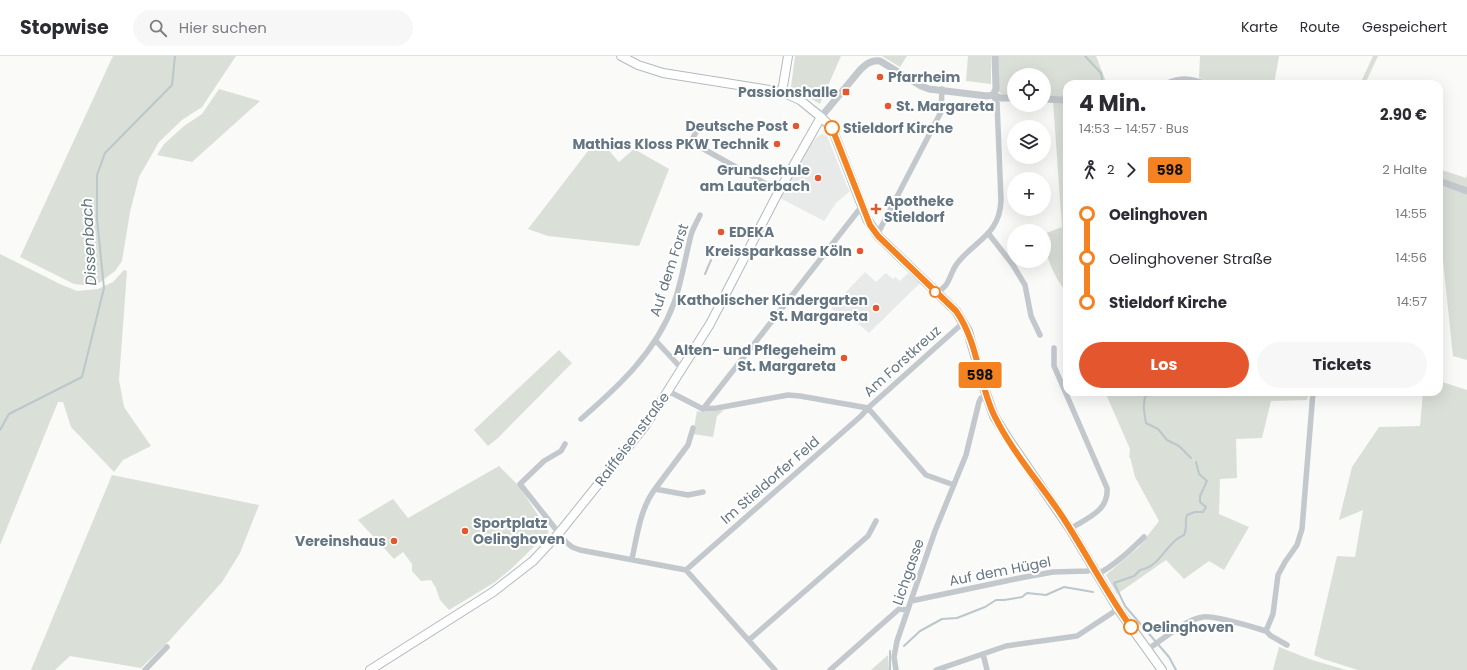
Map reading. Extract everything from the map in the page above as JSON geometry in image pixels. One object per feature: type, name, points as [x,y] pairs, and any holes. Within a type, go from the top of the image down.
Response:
[{"type":"main road","points":[[621,56],[638,65],[663,73],[782,92],[800,100],[832,128],[870,225],[877,235],[956,311],[964,322],[972,341],[994,416],[1070,529],[1118,609],[1150,648],[1162,670]]},
{"type":"main road","points":[[782,92],[788,56]]},
{"type":"main road","name":"Raiffeisenstraße","points":[[370,670],[493,592],[533,561],[559,533],[644,426],[682,369],[710,324],[779,190],[821,117]]},
{"type":"street","points":[[993,95],[996,89],[995,56]]},
{"type":"street","points":[[821,117],[851,79],[867,63],[875,60],[880,61],[921,86],[929,89],[942,89],[1007,98]]},
{"type":"street","points":[[1180,80],[1190,80]]},
{"type":"street","points":[[877,235],[941,112],[942,89]]},
{"type":"street","points":[[937,294],[946,284],[956,266],[964,256],[988,233],[999,216],[1001,208],[997,103],[993,95]]},
{"type":"street","points":[[1051,99],[1063,100]]},
{"type":"street","points":[[698,128],[691,142],[779,190]]},
{"type":"street","points":[[1443,182],[1467,191]]},
{"type":"street","points":[[668,391],[703,409],[862,206]]},
{"type":"street","name":"Auf dem Forst","points":[[581,419],[634,370],[656,341],[674,303],[682,280],[691,234],[700,215]]},
{"type":"street","points":[[988,233],[1013,265],[1025,285],[1031,316],[1040,335]]},
{"type":"street","name":"Am Forstkreuz","points":[[703,409],[717,408],[788,395],[868,408],[964,322]]},
{"type":"street","points":[[656,341],[682,369]]},
{"type":"street","points":[[1054,348],[1054,366],[1063,387]]},
{"type":"street","name":"Lichgasse","points":[[896,670],[895,650],[907,610],[935,531],[966,455],[979,402],[981,398],[987,396]]},
{"type":"street","points":[[1067,396],[1107,488],[1108,496],[1102,508],[1070,529]]},
{"type":"street","points":[[1266,631],[1273,614],[1278,575],[1297,545],[1302,529],[1313,396]]},
{"type":"street","points":[[868,408],[926,475],[954,485]]},
{"type":"street","name":"Im Stieldorfer Feld","points":[[686,570],[861,416],[868,408]]},
{"type":"street","points":[[632,559],[643,511],[649,496],[688,445],[693,428]]},
{"type":"street","points":[[565,444],[560,451],[544,461],[520,484],[559,533],[572,546],[580,550],[686,570],[775,670]]},
{"type":"street","points":[[655,489],[688,495],[703,492]]},
{"type":"street","points":[[749,640],[868,536],[876,521]]},
{"type":"street","name":"Auf dem Hügel","points":[[911,601],[1053,572],[1106,570],[1129,552],[1144,537]]},
{"type":"street","points":[[830,670],[899,609],[907,610]]},
{"type":"street","points":[[936,670],[1006,646],[1077,636],[1118,609]]},
{"type":"street","points":[[1150,648],[1179,628],[1197,618],[1203,617],[1217,618],[1266,631],[1271,636],[1287,645]]},
{"type":"street","points":[[145,670],[167,647]]},
{"type":"street","points":[[983,654],[987,670]]},
{"type":"shaded area","points":[[113,56],[236,56],[202,107],[182,120],[159,142],[139,177],[130,212],[122,261],[115,271],[99,283],[84,285],[74,284],[20,257]]},
{"type":"shaded area","points":[[795,56],[841,56],[820,104],[791,87]]},
{"type":"shaded area","points":[[882,56],[907,56],[900,67]]},
{"type":"shaded area","points":[[968,56],[991,56],[991,84],[966,81]]},
{"type":"shaded area","points":[[998,56],[1096,56],[1105,80],[1063,80],[1063,96],[1051,96],[1051,68],[1007,68],[1007,96],[1004,96],[999,92]]},
{"type":"shaded area","points":[[1200,56],[1279,56],[1275,80],[1205,80],[1199,78]]},
{"type":"shaded area","points":[[1373,56],[1378,56],[1367,80],[1362,80]]},
{"type":"shaded area","points":[[219,89],[260,101],[192,162],[157,155],[164,144],[184,126],[202,114]]},
{"type":"shaded area","points":[[1053,101],[1063,102],[1063,287],[1051,265],[1051,231],[1062,227]]},
{"type":"shaded area","name":"Grundschule am Lauterbach","points":[[822,134],[827,136],[850,191],[836,203],[824,221],[780,198],[809,147],[817,137]]},
{"type":"shaded area","points":[[598,138],[619,162],[634,149],[669,169],[639,246],[548,236],[528,229]]},
{"type":"shaded area","points":[[1443,170],[1466,178],[1467,174],[1467,188],[1443,179]]},
{"type":"shaded area","points":[[1443,186],[1467,194],[1467,360],[1453,356],[1443,260]]},
{"type":"shaded area","points":[[0,254],[77,291],[98,289],[113,282],[124,270],[127,271],[119,380],[124,407],[151,446],[123,460],[114,472],[71,427],[63,402],[58,402],[0,545]]},
{"type":"shaded area","points":[[865,272],[876,282],[886,273],[893,279],[895,277],[900,281],[908,273],[920,283],[869,333],[848,315],[843,320],[831,308]]},
{"type":"shaded area","points":[[559,350],[572,363],[498,438],[488,446],[474,430]]},
{"type":"shaded area","points":[[1443,382],[1467,390],[1467,670],[1358,670],[1323,659],[1314,655],[1337,556],[1355,557],[1363,510],[1339,520],[1352,467],[1379,427],[1420,426],[1423,396],[1443,396]]},
{"type":"shaded area","points":[[1107,396],[1308,396],[1307,400],[1271,401],[1262,438],[1236,439],[1237,478],[1220,479],[1219,514],[1249,527],[1224,570],[1209,561],[1184,579],[1166,560],[1117,594],[1106,575],[1139,547],[1159,521],[1135,477],[1130,457],[1129,458],[1130,449]]},
{"type":"shaded area","points":[[724,410],[717,416],[713,437],[693,434],[697,411],[704,412]]},
{"type":"shaded area","points":[[499,466],[519,486],[549,532],[511,569],[495,582],[449,610],[440,600],[436,588],[431,580],[421,581],[412,571],[412,564],[403,552],[394,559],[358,520],[393,499],[408,518]]},
{"type":"shaded area","points":[[112,475],[259,505],[240,553],[222,582],[169,641],[141,668],[70,656],[55,670],[31,670]]},
{"type":"shaded area","points":[[1279,647],[1312,660],[1346,670],[1273,670]]},
{"type":"shaded area","points":[[888,655],[889,670],[871,670]]},
{"type":"waterway","name":"Dissenbach","points":[[0,430],[9,414],[82,377],[104,288],[97,219],[97,175],[105,153],[172,85],[175,56]]},
{"type":"waterway","points":[[1085,56],[1101,73],[1102,80]]},
{"type":"waterway","points":[[705,274],[711,260]]},
{"type":"waterway","points":[[1145,396],[1144,411],[1146,423],[1158,429],[1167,440],[1179,446],[1191,458]]},
{"type":"waterway","points":[[1176,670],[1169,657],[1125,606],[1114,583],[1134,576],[1140,570],[1153,564],[1172,543],[1184,535],[1186,530],[1187,515],[1195,512],[1203,512],[1206,507],[1200,502],[1200,496],[1207,481],[1199,474],[1196,462]]},
{"type":"waterway","points":[[904,646],[920,631],[942,619],[957,618],[985,607],[996,600],[1022,597],[1027,593],[1046,595],[1064,587],[1093,592]]},
{"type":"waterway","points":[[890,651],[890,670]]},
{"type":"bus line","name":"598","points":[[832,128],[870,225],[878,236],[956,311],[964,322],[972,341],[984,388],[994,416],[1061,515],[1118,609],[1131,627]]},
{"type":"place","name":"Pfarrheim","points":[[880,77]]},
{"type":"place","name":"Passionshalle","points":[[846,92]]},
{"type":"place","name":"St. Margareta","points":[[888,106]]},
{"type":"place","name":"Deutsche Post","points":[[796,126]]},
{"type":"place","name":"Stieldorf Kirche","points":[[832,128]]},
{"type":"place","name":"Mathias Kloss PKW Technik","points":[[777,144]]},
{"type":"place","name":"Grundschule am Lauterbach","points":[[818,178]]},
{"type":"place","name":"Apotheke Stieldorf","points":[[876,209]]},
{"type":"place","name":"EDEKA","points":[[721,232]]},
{"type":"place","name":"Kreissparkasse Köln","points":[[860,251]]},
{"type":"place","name":"Katholischer Kindergarten St. Margareta","points":[[876,308]]},
{"type":"place","name":"Alten- und Pflegeheim St. Margareta","points":[[844,358]]},
{"type":"place","name":"Sportplatz Oelinghoven","points":[[465,531]]},
{"type":"place","name":"Vereinshaus","points":[[394,541]]},
{"type":"place","name":"Oelinghoven","points":[[1131,627]]}]
